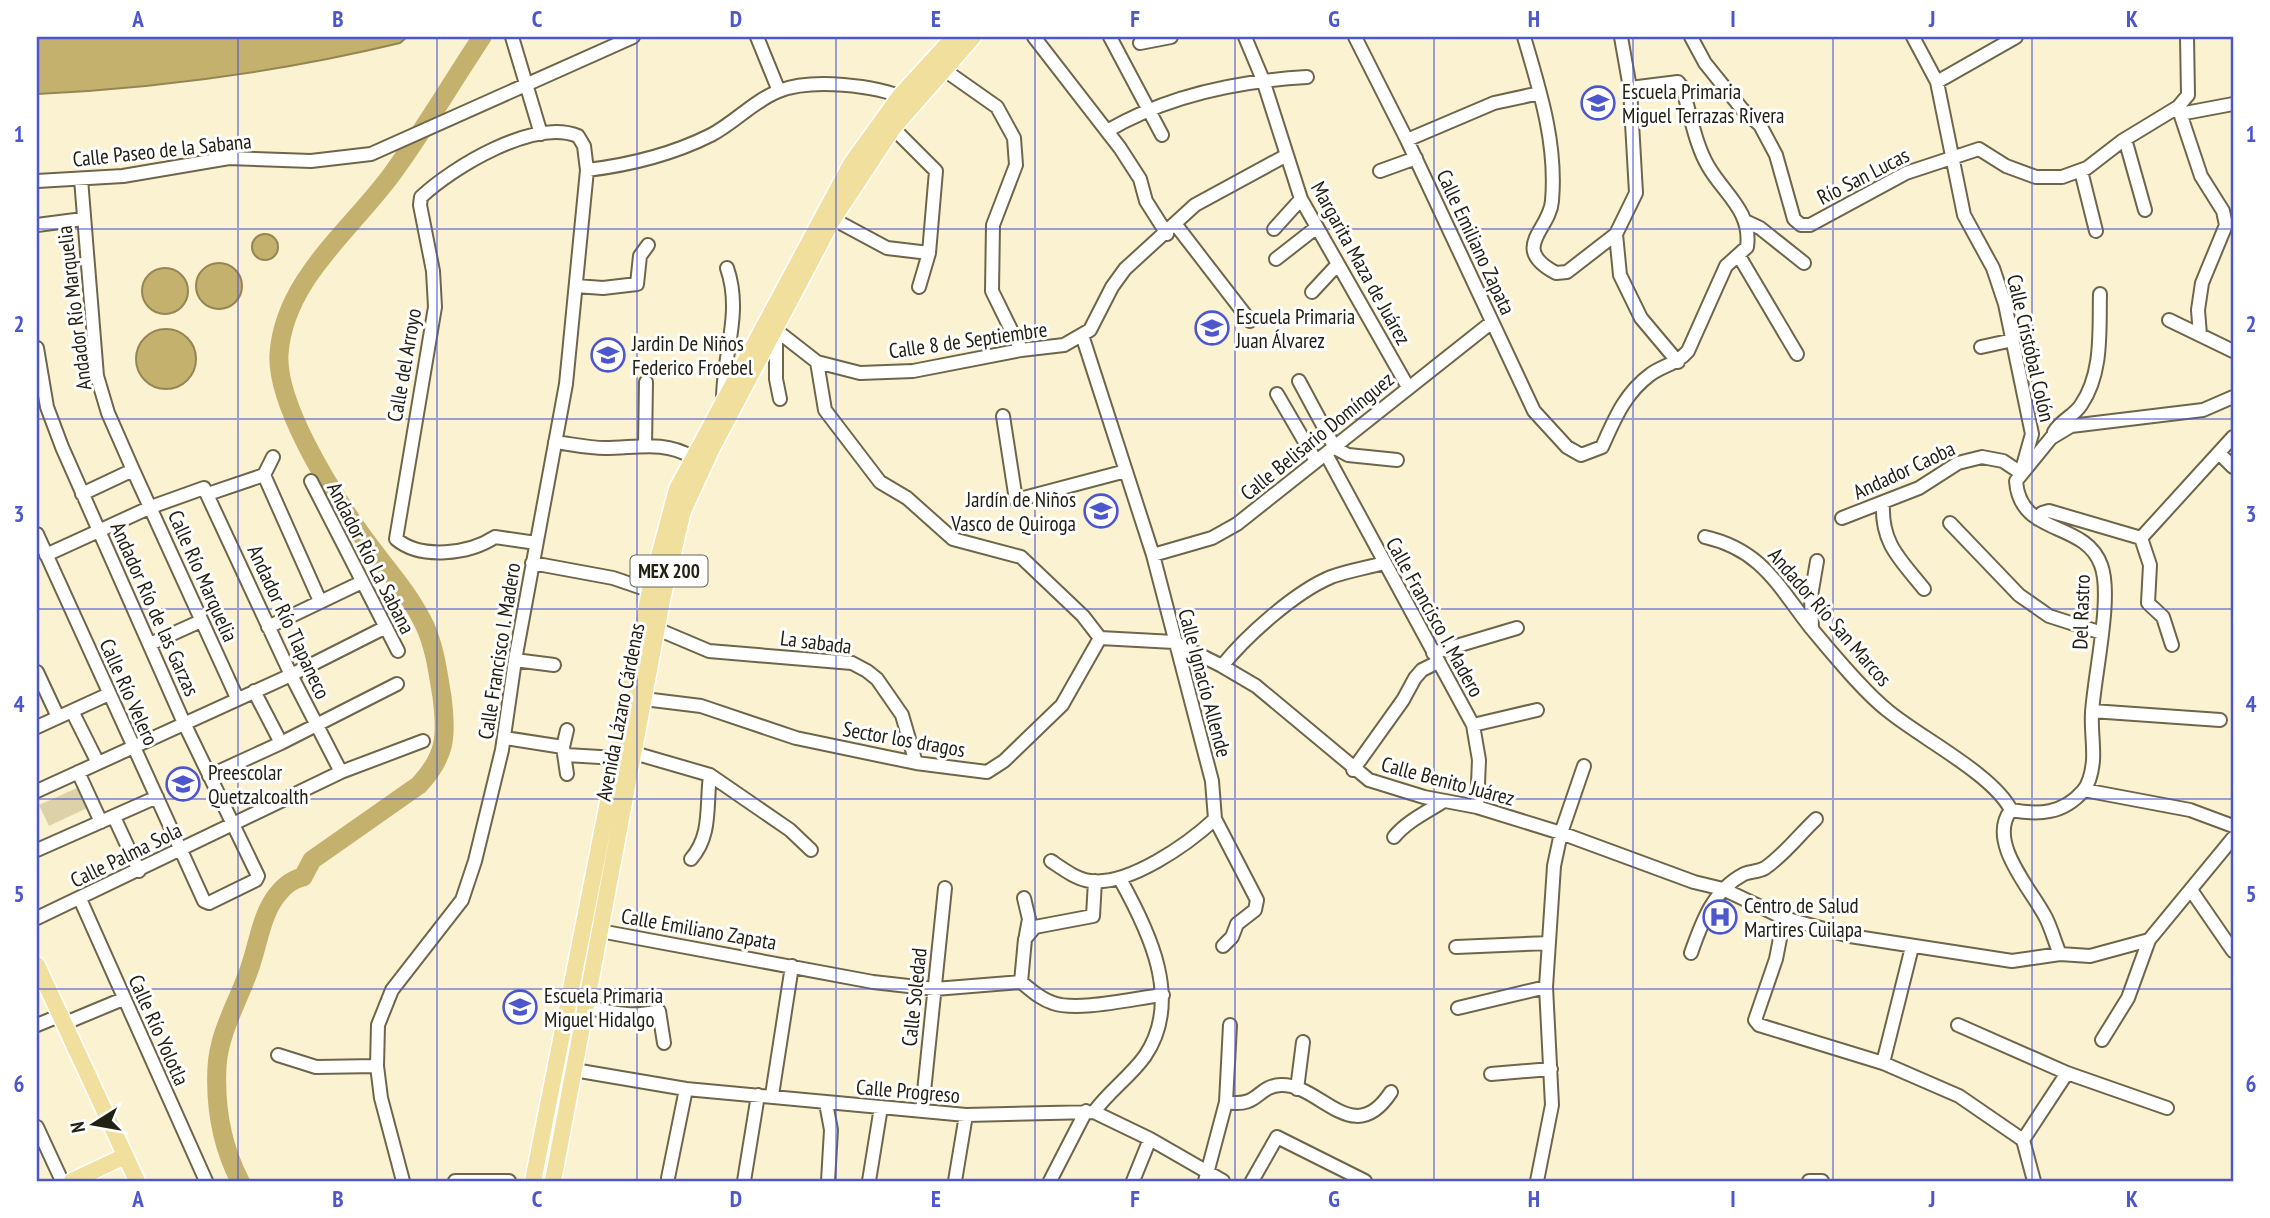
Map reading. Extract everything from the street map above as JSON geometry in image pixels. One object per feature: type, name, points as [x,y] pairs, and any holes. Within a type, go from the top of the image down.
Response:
[{"type":"main road","name":"Avenida Lázaro Cárdenas","points":[[533,1181],[617,758],[649,631],[677,489],[852,164],[907,99],[954,37]]},
{"type":"main road","name":"Avenida Lázaro Cárdenas","points":[[657,592],[683,511],[712,448],[833,219],[893,128],[907,99],[943,69],[973,37]]},
{"type":"main road","name":"Avenida Lázaro Cárdenas","points":[[553,1181],[644,699],[649,631]]},
{"type":"main road","points":[[37,965],[137,1181]]},
{"type":"main road","points":[[72,1181],[125,1156]]},
{"type":"street","points":[[512,37],[541,134]]},
{"type":"street","name":"Calle Paseo de la Sabana","points":[[37,181],[163,170],[229,158],[311,161],[371,154],[527,82],[633,37]]},
{"type":"street","points":[[757,37],[779,90]]},
{"type":"street","points":[[1034,37],[1107,131],[1140,179],[1146,201],[1250,321]]},
{"type":"street","points":[[1110,37],[1162,135]]},
{"type":"street","points":[[1140,44],[1171,37]]},
{"type":"street","name":"Margarita Maza de Juárez","points":[[1245,37],[1263,80],[1301,199],[1408,387]]},
{"type":"street","name":"Calle Emiliano Zapata","points":[[1355,37],[1407,139],[1535,411],[1576,454],[1595,452],[1602,447],[1627,393],[1654,372],[1678,362]]},
{"type":"street","points":[[1524,37],[1552,141],[1552,205],[1534,235],[1534,243],[1536,254],[1556,273],[1567,272],[1616,234],[1636,193],[1630,88],[1621,37]]},
{"type":"street","name":"Río San Lucas","points":[[1690,37],[1705,62],[1742,109],[1760,125],[1776,155],[1794,219],[1801,225],[1810,225],[1906,173],[1951,157]]},
{"type":"street","name":"Calle Cristóbal Colón","points":[[1913,37],[1937,82],[1964,215],[1993,268],[2013,340],[2032,434],[2021,472]]},
{"type":"street","points":[[1937,82],[2016,37]]},
{"type":"street","points":[[2187,37],[2188,95],[2179,110],[2201,176],[2222,211],[2226,225],[2202,283],[2198,310],[2200,335]]},
{"type":"street","points":[[943,69],[998,107],[1014,138],[1016,165],[993,225],[992,291],[1021,349]]},
{"type":"street","points":[[1107,131],[1160,103],[1263,80],[1307,77]]},
{"type":"street","points":[[1616,234],[1620,275],[1641,318],[1678,362],[1688,351],[1726,266],[1743,251],[1749,233],[1730,194],[1707,165],[1678,82],[1630,88]]},
{"type":"street","points":[[587,170],[615,167],[684,146],[712,134],[779,90],[837,85],[907,99]]},
{"type":"street","points":[[1407,139],[1494,103],[1540,93]]},
{"type":"street","points":[[1951,157],[1979,149],[2006,166],[2036,177],[2062,177],[2084,170],[2122,141],[2179,110],[2233,104]]},
{"type":"street","points":[[893,128],[936,171],[929,253],[919,287]]},
{"type":"street","name":"Calle Francisco I. Madero","points":[[403,1181],[376,1066],[379,1025],[392,990],[462,900],[475,861],[505,738],[515,660],[566,384],[587,170],[584,146],[578,136],[568,132],[541,134]]},
{"type":"street","name":"Calle del Arroyo","points":[[536,543],[495,537],[482,545],[454,552],[411,547],[396,538],[435,307],[421,197],[486,151],[541,134]]},
{"type":"street","points":[[2122,141],[2127,146],[2146,210]]},
{"type":"street","points":[[1082,335],[1090,330],[1112,287],[1125,269],[1195,205],[1287,155]]},
{"type":"street","points":[[1380,171],[1416,158]]},
{"type":"street","points":[[2084,170],[2096,231]]},
{"type":"street","name":"Andador Río Marquelia","points":[[81,179],[97,376],[108,413],[133,470]]},
{"type":"street","points":[[1274,229],[1301,199]]},
{"type":"street","points":[[37,225],[83,219]]},
{"type":"street","points":[[833,219],[896,251],[929,253]]},
{"type":"street","points":[[1745,221],[1760,228],[1804,263]]},
{"type":"street","points":[[1276,259],[1317,228]]},
{"type":"street","points":[[576,286],[603,288],[637,284],[640,277],[640,256],[648,245]]},
{"type":"street","points":[[1743,251],[1797,354]]},
{"type":"street","points":[[1312,292],[1338,264]]},
{"type":"street","points":[[723,402],[722,373],[734,306],[727,268]]},
{"type":"street","points":[[2021,472],[2051,438],[2060,422],[2080,408],[2095,380],[2100,294]]},
{"type":"street","points":[[2169,320],[2233,351]]},
{"type":"street","name":"Calle Belisario Domínguez","points":[[1153,555],[1212,538],[1237,524],[1492,322]]},
{"type":"street","points":[[776,330],[817,362],[825,410],[880,482],[907,498],[953,539],[1021,557],[1083,616],[1100,638]]},
{"type":"street","points":[[776,330],[776,379],[780,399]]},
{"type":"street","name":"Calle 8 de Septiembre","points":[[817,362],[860,373],[913,371],[1021,349],[1065,345],[1082,335]]},
{"type":"street","name":"Calle Ignacio Allende","points":[[1082,335],[1153,555],[1212,782],[1215,819],[1257,900],[1255,911],[1237,924],[1232,937],[1223,946]]},
{"type":"street","points":[[1981,347],[2013,340]]},
{"type":"street","name":"Andador Río de las Garzas","points":[[37,351],[47,407],[82,494],[184,723],[258,879],[206,904]]},
{"type":"street","points":[[1299,381],[1325,454]]},
{"type":"street","points":[[645,446],[646,382]]},
{"type":"street","points":[[1277,394],[1325,454],[1397,460]]},
{"type":"street","points":[[2051,438],[2071,426],[2203,410],[2233,397]]},
{"type":"street","points":[[1003,416],[1016,500],[1126,471]]},
{"type":"street","points":[[2141,537],[2233,437]]},
{"type":"street","points":[[555,442],[602,448],[676,447],[692,457]]},
{"type":"street","points":[[2219,453],[2233,467]]},
{"type":"street","name":"Calle Francisco I. Madero","points":[[1325,454],[1473,725],[1479,760],[1477,807]]},
{"type":"street","points":[[46,555],[151,507],[264,475],[273,457]]},
{"type":"street","name":"Andador Caoba","points":[[1842,518],[1919,488],[1958,463],[1982,457],[2003,461],[2021,472]]},
{"type":"street","points":[[82,494],[133,470]]},
{"type":"street","name":"Calle Río Marquelia","points":[[133,470],[237,698]]},
{"type":"street","name":"Del Rastro","points":[[2021,472],[2015,481],[2017,496],[2046,525],[2083,539],[2101,564],[2102,633],[2092,711],[2093,759],[2090,778],[2084,790]]},
{"type":"street","points":[[264,475],[320,601]]},
{"type":"street","name":"Andador Río La Sabana","points":[[311,481],[398,651]]},
{"type":"street","name":"Andador Río Tlapaneco","points":[[206,491],[291,675],[341,772]]},
{"type":"street","points":[[1883,504],[1882,522],[1887,542],[1924,589]]},
{"type":"street","points":[[2038,519],[2042,513],[2049,510],[2141,537]]},
{"type":"street","points":[[1950,523],[2019,596],[2049,616],[2102,633]]},
{"type":"street","name":"Calle Río Velero","points":[[37,534],[206,904]]},
{"type":"street","name":"Andador Río San Marcos","points":[[1705,537],[1729,542],[1768,570],[1812,629],[1885,709],[1963,764],[2006,800],[2011,810]]},
{"type":"street","points":[[2141,537],[2150,565],[2148,603],[2163,617],[2172,645]]},
{"type":"street","points":[[1812,629],[1811,596],[1817,561]]},
{"type":"street","points":[[532,562],[612,578],[657,592]]},
{"type":"street","points":[[1222,666],[1252,632],[1317,585],[1330,578],[1384,563]]},
{"type":"street","points":[[268,626],[362,582]]},
{"type":"street","points":[[150,644],[201,621]]},
{"type":"street","points":[[37,791],[291,675],[386,627]]},
{"type":"street","points":[[1353,770],[1403,700],[1415,678],[1435,657],[1517,628]]},
{"type":"street","name":"La sabada","points":[[649,631],[709,651],[852,663],[877,679],[902,715],[916,763]]},
{"type":"street","name":"Calle Benito Juárez","points":[[1100,638],[1174,642],[1222,666],[1256,686],[1353,770],[1369,780],[1444,801],[1477,807],[1561,833],[1694,883],[1723,889],[1784,918],[1850,936],[2012,961],[2060,954],[2090,956],[2150,940]]},
{"type":"street","name":"Sector los dragos","points":[[644,699],[701,706],[770,731],[916,763],[987,772],[1004,761],[1062,705],[1100,638]]},
{"type":"street","points":[[515,660],[554,665]]},
{"type":"street","points":[[37,672],[58,717]]},
{"type":"street","points":[[209,776],[397,684]]},
{"type":"street","points":[[254,691],[281,743]]},
{"type":"street","points":[[37,727],[109,694]]},
{"type":"street","points":[[72,710],[98,762]]},
{"type":"street","points":[[1473,725],[1537,710]]},
{"type":"street","points":[[2092,711],[2220,720]]},
{"type":"street","points":[[567,730],[567,774]]},
{"type":"street","points":[[505,738],[565,751],[617,758]]},
{"type":"street","name":"Calle Palma Sola","points":[[37,918],[341,772],[423,741]]},
{"type":"street","points":[[634,753],[710,775],[790,830],[811,850]]},
{"type":"street","points":[[1537,1181],[1552,1105],[1546,987],[1555,866],[1561,833],[1584,766]]},
{"type":"street","points":[[78,772],[139,871]]},
{"type":"street","points":[[691,859],[701,849],[707,834],[710,775]]},
{"type":"street","points":[[2060,954],[2046,918],[2011,859],[2004,838],[2005,818],[2011,810],[2038,815],[2059,810],[2084,790],[2190,810],[2233,826]]},
{"type":"street","points":[[37,850],[157,797]]},
{"type":"street","points":[[1394,837],[1404,825],[1426,815],[1444,801]]},
{"type":"street","points":[[1051,861],[1086,880],[1120,879],[1184,845],[1215,819]]},
{"type":"street","points":[[1690,953],[1707,911],[1723,889],[1745,874],[1761,870],[1772,862],[1816,819]]},
{"type":"street","points":[[2102,1040],[2127,998],[2150,940],[2233,838]]},
{"type":"street","points":[[1050,1181],[1090,1112],[1144,1057],[1156,1036],[1163,995],[1158,966],[1138,910],[1120,879]]},
{"type":"street","points":[[1025,939],[1035,927],[1093,916],[1095,881]]},
{"type":"street","name":"Calle Soledad","points":[[922,1111],[945,888]]},
{"type":"street","points":[[2191,890],[2233,951]]},
{"type":"street","points":[[1024,898],[1030,919],[1025,939],[1021,982],[1037,996],[1055,1004],[1071,1006],[1163,995]]},
{"type":"street","name":"Calle Río Yolotla","points":[[80,899],[200,1180]]},
{"type":"street","points":[[1784,918],[1776,959],[1755,1020],[1798,1037],[1883,1063],[1959,1096],[2022,1140],[2034,1181]]},
{"type":"street","name":"Calle Emiliano Zapata","points":[[600,931],[873,982],[935,989],[1021,982]]},
{"type":"street","points":[[1457,947],[1549,943]]},
{"type":"street","points":[[1883,1063],[1912,947]]},
{"type":"street","name":"Calle Emiliano Zapata","points":[[772,1096],[792,966]]},
{"type":"street","points":[[1458,1008],[1546,987]]},
{"type":"street","points":[[37,1026],[123,999]]},
{"type":"street","points":[[586,1008],[612,1011],[627,1017],[659,1011],[664,1044]]},
{"type":"street","points":[[1206,1177],[1226,1102],[1230,1025]]},
{"type":"street","points":[[1958,1025],[2067,1073],[2167,1108]]},
{"type":"street","points":[[1297,1089],[1303,1042]]},
{"type":"street","points":[[278,1055],[316,1067],[376,1066]]},
{"type":"street","points":[[1491,1074],[1551,1069]]},
{"type":"street","name":"Calle Progreso","points":[[574,1070],[686,1089],[772,1096],[826,1104],[966,1115],[1090,1112],[1150,1139],[1206,1177],[1223,1181]]},
{"type":"street","points":[[2022,1140],[2067,1073]]},
{"type":"street","points":[[1226,1102],[1241,1105],[1252,1102],[1270,1087],[1281,1085],[1297,1089],[1338,1111],[1363,1115],[1380,1109],[1391,1092]]},
{"type":"street","points":[[668,1178],[686,1089]]},
{"type":"street","points":[[744,1181],[758,1095]]},
{"type":"street","points":[[826,1104],[831,1130],[828,1181]]},
{"type":"street","points":[[869,1181],[881,1107]]},
{"type":"street","points":[[955,1181],[966,1115]]},
{"type":"street","points":[[37,1127],[62,1181]]},
{"type":"street","points":[[1252,1181],[1277,1137],[1365,1181]]},
{"type":"street","points":[[1132,1181],[1150,1139]]},
{"type":"street","points":[[455,1181],[509,1181]]},
{"type":"street","points":[[1809,1181],[1822,1181]]},
{"type":"shaded area","points":[[37,37],[407,37],[400,43],[265,70],[128,88],[37,94]]},
{"type":"shaded area","points":[[265,234],[274,238],[278,247],[274,256],[265,260],[256,256],[252,247],[256,238]]},
{"type":"shaded area","points":[[219,263],[235,270],[242,286],[235,302],[219,309],[203,302],[196,286],[203,270]]},
{"type":"shaded area","points":[[165,268],[181,275],[188,291],[181,307],[165,314],[149,307],[142,291],[149,275]]},
{"type":"shaded area","points":[[166,329],[183,334],[191,342],[196,359],[191,376],[183,384],[166,389],[149,384],[141,376],[136,359],[141,342],[149,334]]},
{"type":"shaded area","points":[[77,788],[87,808],[49,826],[39,805]]},
{"type":"waterway","points":[[240,1181],[221,1126],[217,1096],[218,1054],[267,912],[283,889],[292,881],[303,877],[312,860],[419,785],[435,764],[444,734],[444,711],[438,670],[425,626],[410,600],[333,492],[295,421],[280,374],[279,354],[284,327],[306,279],[392,174],[482,37]]},
{"type":"place","name":"Escuela Primaria Miguel Terrazas Rivera","points":[[1598,103]]},
{"type":"place","name":"Escuela Primaria Juan Álvarez","points":[[1212,328]]},
{"type":"place","name":"Jardin De Niños Federico Froebel","points":[[608,355]]},
{"type":"place","name":"Jardín de Niños Vasco de Quiroga","points":[[1101,511]]},
{"type":"place","name":"Preescolar Quetzalcoalth","points":[[183,784]]},
{"type":"place","name":"Centro de Salud Martires Cuilapa","points":[[1720,917]]},
{"type":"place","name":"Escuela Primaria Miguel Hidalgo","points":[[520,1007]]}]
